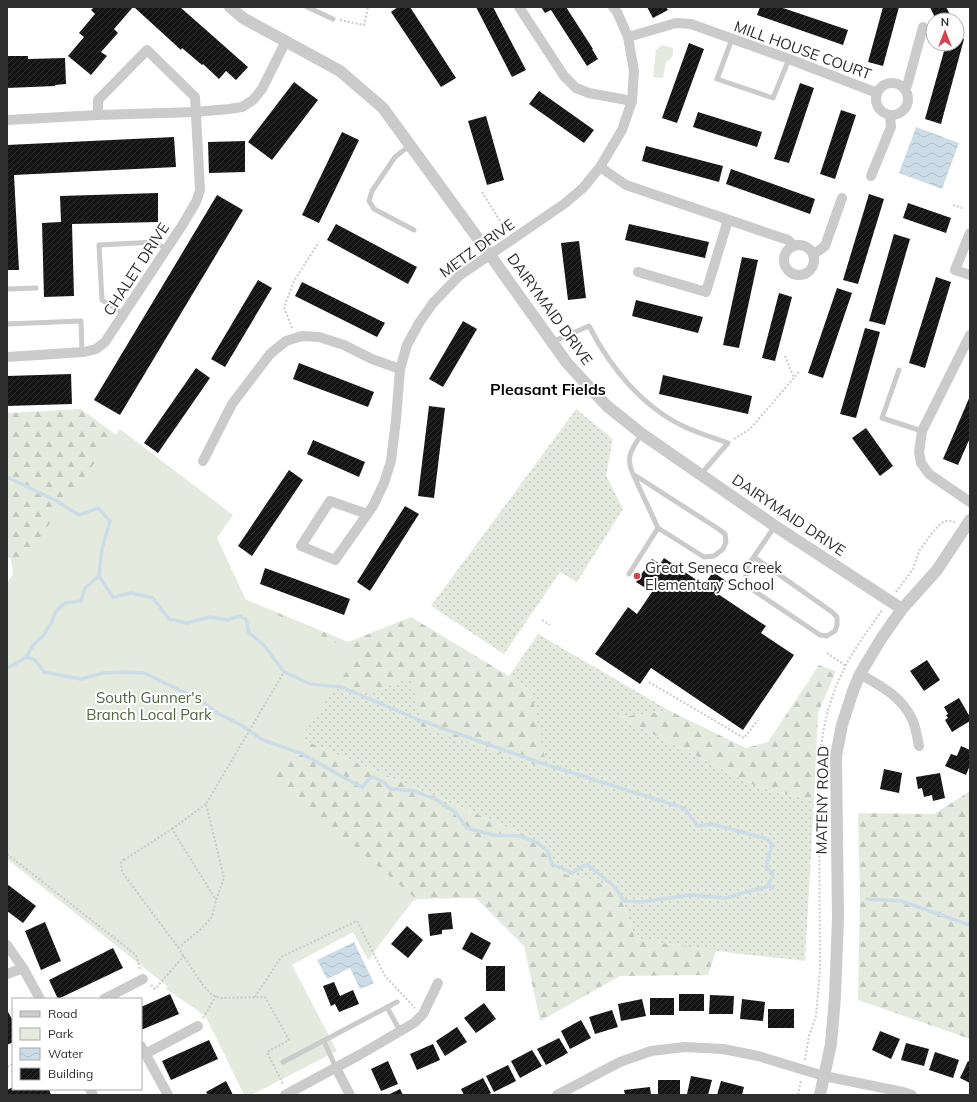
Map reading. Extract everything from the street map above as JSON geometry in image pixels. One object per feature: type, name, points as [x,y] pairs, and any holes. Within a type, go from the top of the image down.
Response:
[{"type":"street","name":"DAIRYMAID DRIVE","points":[[230,7],[243,18],[340,71],[383,108],[567,363],[607,406],[642,434],[775,526],[902,609]]},
{"type":"street","points":[[519,7],[564,76],[576,88],[589,93],[632,101]]},
{"type":"street","name":"METZ DRIVE","points":[[367,514],[330,501],[301,546],[335,560],[373,506],[384,483],[391,461],[400,369],[407,345],[433,303],[459,276],[564,204],[583,188],[600,167],[622,130],[632,101],[634,71],[628,37],[617,12],[613,7]]},
{"type":"street","name":"MILL HOUSE COURT","points":[[628,37],[676,23],[691,24],[877,92]]},
{"type":"street","points":[[871,176],[891,127],[890,116],[897,115],[906,107],[908,100],[904,88],[907,86],[923,27]]},
{"type":"street","points":[[7,120],[196,112],[242,106],[253,100],[262,89],[286,41]]},
{"type":"street","name":"CHALET DRIVE","points":[[7,357],[82,352],[96,349],[105,342],[167,250],[193,208],[200,190],[195,97],[147,50],[98,100],[98,115]]},
{"type":"street","name":"MILL HOUSE COURT","points":[[890,116],[879,110],[875,98],[877,92],[886,84],[899,84],[904,88]]},
{"type":"street","points":[[600,167],[626,186],[788,240],[794,246]]},
{"type":"street","points":[[813,255],[825,246],[842,198]]},
{"type":"street","points":[[638,272],[706,292],[728,220]]},
{"type":"street","points":[[970,233],[955,270],[970,275]]},
{"type":"street","points":[[800,245],[806,247],[813,255],[813,266],[804,274],[793,274],[785,265],[786,254],[789,249],[794,246],[800,245]]},
{"type":"street","points":[[970,334],[922,431],[919,452],[921,463],[929,474],[970,502]]},
{"type":"street","points":[[204,461],[232,404],[270,354],[286,341],[302,336],[319,337],[344,345],[400,369]]},
{"type":"street","name":"MATENY ROAD","points":[[820,1095],[831,1044],[835,997],[838,918],[836,756],[842,725],[849,701],[860,674],[881,639],[902,609],[937,570],[970,520]]},
{"type":"street","points":[[860,674],[887,689],[905,706],[913,720],[919,746]]},
{"type":"street","points":[[7,945],[23,968],[39,998]]},
{"type":"street","points":[[7,974],[23,968]]},
{"type":"street","points":[[111,997],[143,979]]},
{"type":"street","points":[[285,1095],[401,1032],[414,1023],[422,1015],[438,984]]},
{"type":"street","points":[[168,1095],[143,1050],[198,1026]]},
{"type":"street","points":[[557,1095],[620,1062],[651,1051],[685,1047],[722,1049],[758,1056],[824,1076],[912,1095]]},
{"type":"street","points":[[336,1068],[350,1095]]},
{"type":"lane","points":[[307,7],[333,18]]},
{"type":"lane","points":[[732,39],[717,79],[774,98],[789,59]]},
{"type":"lane","points":[[410,145],[395,157],[372,191],[369,201],[374,209],[414,230]]},
{"type":"lane","points":[[124,314],[102,300],[99,245],[155,242],[167,250]]},
{"type":"lane","points":[[7,289],[36,288]]},
{"type":"lane","points":[[7,324],[80,321],[82,352]]},
{"type":"lane","points":[[552,342],[589,326],[604,352],[635,392],[657,410],[684,427],[728,443],[700,474]]},
{"type":"lane","points":[[899,370],[882,418],[922,431]]},
{"type":"lane","points":[[633,474],[713,524],[725,534],[726,542],[722,549],[714,556],[704,557],[658,528],[633,474],[630,467],[629,458],[642,434]]},
{"type":"lane","points":[[754,557],[832,612],[837,617],[835,631],[827,636],[820,635],[753,590],[748,584],[746,576],[747,567],[775,526]]},
{"type":"lane","points":[[629,574],[658,528]]},
{"type":"lane","points":[[284,1062],[397,1002]]},
{"type":"lane","points":[[387,1007],[401,1032]]},
{"type":"lane","points":[[324,1041],[336,1068]]},
{"type":"path","points":[[333,18],[364,25],[368,7]]},
{"type":"path","points":[[482,192],[512,240]]},
{"type":"path","points":[[953,205],[962,208]]},
{"type":"path","points":[[295,338],[284,307],[294,281],[319,242]]},
{"type":"path","points":[[785,356],[794,378]]},
{"type":"path","points":[[728,443],[750,429],[800,372]]},
{"type":"path","points":[[542,620],[550,624]]},
{"type":"path","points":[[827,653],[846,666]]},
{"type":"path","points":[[121,862],[172,829],[206,804],[284,672]]},
{"type":"path","points":[[649,682],[744,738],[758,720]]},
{"type":"path","points":[[178,948],[201,929],[212,916],[224,878],[206,804]]},
{"type":"path","points":[[172,829],[216,900]]},
{"type":"path","points":[[7,854],[136,955],[143,979]]},
{"type":"path","points":[[121,862],[124,859]]},
{"type":"path","points":[[121,862],[122,872],[184,956],[202,984],[212,995],[220,998],[265,997],[289,1040],[267,1052],[283,1084]]},
{"type":"path","points":[[255,998],[281,958],[357,921],[385,976],[422,1015]]},
{"type":"path","points":[[155,989],[184,956]]},
{"type":"path","points":[[198,1026],[216,996]]},
{"type":"green space","points":[[662,45],[673,48],[673,54],[666,62],[663,78],[653,77],[656,50]]},
{"type":"green space","name":"South Gunner's Branch Local Park","points":[[81,409],[207,503],[172,552],[240,597],[348,642],[411,617],[509,676],[531,691],[547,769],[422,728],[411,677],[372,692],[230,679],[201,696],[532,838],[561,873],[618,888],[635,939],[716,951],[708,975],[620,976],[540,1021],[524,946],[476,898],[417,899],[232,986],[212,1020],[166,989],[231,883],[7,853],[7,583],[13,574],[11,559],[7,557],[7,413]]},
{"type":"green space","points":[[576,409],[613,439],[606,475],[623,509],[577,582],[560,572],[504,654],[431,606]]},
{"type":"green space","name":"South Gunner's Branch Local Park","points":[[120,429],[233,515],[217,538],[246,600],[359,654],[273,777],[415,898],[368,960],[353,932],[292,965],[337,1051],[251,1095],[244,1095],[206,1017],[7,859],[7,583]]},
{"type":"green space","points":[[538,634],[670,711],[619,717],[758,787],[814,801],[805,961],[716,951],[635,939],[618,888],[561,873],[532,838],[201,696],[177,646],[372,692],[411,677],[531,691],[509,676]]},
{"type":"green space","points":[[819,665],[836,671],[818,713],[814,801],[758,787],[619,717],[670,711],[746,748],[768,742]]},
{"type":"green space","points":[[970,791],[970,1039],[858,1000],[860,895],[858,813],[934,814]]},
{"type":"water","points":[[916,127],[959,143],[942,189],[899,173]]},
{"type":"water","points":[[354,942],[374,983],[360,989],[350,968],[327,979],[317,960]]},
{"type":"building","points":[[94,7],[133,7],[114,29],[118,33],[101,52],[107,56],[91,75],[68,56],[84,37],[79,33],[95,14],[91,10]]},
{"type":"building","points":[[180,7],[248,67],[236,80],[226,71],[219,79],[203,64],[202,65],[182,48],[181,50],[135,8]]},
{"type":"building","points":[[398,7],[410,7],[456,78],[441,87],[391,12]]},
{"type":"building","points":[[476,7],[493,7],[526,70],[512,77]]},
{"type":"building","points":[[541,7],[566,7],[598,59],[587,66],[551,10],[545,13]]},
{"type":"building","points":[[647,7],[666,7],[668,10],[653,18]]},
{"type":"building","points":[[760,7],[780,7],[848,30],[843,45],[757,15]]},
{"type":"building","points":[[883,7],[899,7],[883,66],[868,62]]},
{"type":"building","points":[[930,7],[946,7],[949,12],[932,12]]},
{"type":"building","points":[[689,43],[704,49],[677,123],[662,118]]},
{"type":"building","points":[[944,52],[960,52],[941,124],[925,119]]},
{"type":"building","points":[[7,56],[28,56],[28,59],[65,58],[66,84],[55,86],[7,88]]},
{"type":"building","points":[[294,82],[318,100],[272,160],[248,142]]},
{"type":"building","points":[[800,83],[814,88],[789,163],[774,159]]},
{"type":"building","points":[[539,91],[594,130],[584,143],[529,104]]},
{"type":"building","points":[[841,110],[856,115],[835,179],[820,174]]},
{"type":"building","points":[[698,112],[762,132],[757,147],[693,127]]},
{"type":"building","points":[[486,116],[504,180],[487,185],[468,121]]},
{"type":"building","points":[[342,132],[359,140],[319,223],[302,215]]},
{"type":"building","points":[[174,137],[176,167],[14,175],[19,270],[7,270],[7,145]]},
{"type":"building","points":[[245,141],[245,172],[209,173],[208,142]]},
{"type":"building","points":[[646,146],[723,166],[719,182],[642,161]]},
{"type":"building","points":[[731,169],[815,199],[810,214],[726,184]]},
{"type":"building","points":[[158,193],[158,222],[72,224],[74,296],[44,297],[42,223],[61,222],[60,196]]},
{"type":"building","points":[[869,194],[884,199],[858,284],[843,280]]},
{"type":"building","points":[[217,195],[243,210],[120,415],[94,400]]},
{"type":"building","points":[[908,203],[951,218],[946,233],[903,218]]},
{"type":"building","points":[[336,224],[417,267],[408,284],[327,240]]},
{"type":"building","points":[[629,224],[709,242],[705,258],[625,240]]},
{"type":"building","points":[[894,234],[910,239],[885,325],[869,321]]},
{"type":"building","points":[[579,241],[586,298],[568,300],[561,243]]},
{"type":"building","points":[[742,257],[758,260],[739,348],[723,345]]},
{"type":"building","points":[[936,277],[951,282],[925,368],[909,363]]},
{"type":"building","points":[[258,280],[272,288],[225,367],[211,359]]},
{"type":"building","points":[[302,282],[385,323],[377,337],[295,296]]},
{"type":"building","points":[[837,288],[852,293],[823,378],[808,373]]},
{"type":"building","points":[[779,293],[792,297],[775,361],[762,358]]},
{"type":"building","points":[[636,300],[703,317],[698,333],[632,316]]},
{"type":"building","points":[[463,321],[477,329],[443,387],[429,379]]},
{"type":"building","points":[[865,328],[880,332],[856,418],[840,414]]},
{"type":"building","points":[[299,363],[374,392],[368,407],[293,379]]},
{"type":"building","points":[[196,368],[210,378],[158,453],[144,443]]},
{"type":"building","points":[[71,374],[72,404],[7,406],[7,376]]},
{"type":"building","points":[[663,375],[752,396],[748,414],[659,394]]},
{"type":"building","points":[[970,396],[970,438],[958,465],[943,459]]},
{"type":"building","points":[[429,406],[445,408],[434,498],[418,496]]},
{"type":"building","points":[[866,428],[893,466],[880,476],[852,438]]},
{"type":"building","points":[[313,440],[365,462],[359,477],[307,454]]},
{"type":"building","points":[[289,470],[303,480],[252,556],[238,546]]},
{"type":"building","points":[[405,506],[419,514],[370,591],[357,582]]},
{"type":"building","points":[[664,558],[704,585],[713,572],[726,581],[718,594],[766,626],[761,633],[794,655],[743,730],[651,668],[640,684],[595,654],[628,607],[637,614],[652,592],[636,582],[652,559],[660,564]]},
{"type":"building","points":[[265,568],[350,599],[344,615],[260,584]]},
{"type":"building","points":[[927,660],[940,680],[924,691],[910,671]]},
{"type":"building","points":[[959,698],[970,717],[970,721],[952,732],[945,720],[948,718],[946,715],[948,714],[944,707]]},
{"type":"building","points":[[961,746],[970,750],[970,765],[966,775],[945,766],[951,754],[957,756]]},
{"type":"building","points":[[884,769],[902,773],[899,793],[880,789]]},
{"type":"building","points":[[940,773],[945,798],[933,801],[932,795],[924,797],[922,788],[918,789],[916,777]]},
{"type":"building","points":[[7,884],[36,906],[23,923],[7,911]]},
{"type":"building","points":[[451,912],[453,929],[442,930],[442,934],[430,936],[428,914]]},
{"type":"building","points":[[45,922],[61,961],[41,970],[25,931]]},
{"type":"building","points":[[407,926],[423,940],[408,958],[391,944]]},
{"type":"building","points":[[471,932],[491,943],[482,960],[462,949]]},
{"type":"building","points":[[113,948],[123,968],[60,998],[58,998],[49,980]]},
{"type":"building","points":[[486,966],[505,966],[505,991],[486,991]]},
{"type":"building","points":[[334,982],[340,996],[353,990],[359,1004],[339,1012],[335,1004],[331,1006],[323,986]]},
{"type":"building","points":[[170,994],[179,1014],[142,1030],[142,1007]]},
{"type":"building","points":[[679,994],[704,994],[704,1011],[679,1011]]},
{"type":"building","points":[[710,995],[734,996],[733,1014],[709,1014]]},
{"type":"building","points":[[650,998],[674,998],[674,1015],[650,1015]]},
{"type":"building","points":[[642,999],[646,1016],[621,1021],[618,1004]]},
{"type":"building","points":[[742,999],[765,1002],[763,1021],[740,1019]]},
{"type":"building","points":[[484,1003],[496,1019],[476,1033],[464,1018]]},
{"type":"building","points":[[768,1009],[794,1009],[794,1028],[768,1028]]},
{"type":"building","points":[[7,1010],[12,1019],[12,1042],[7,1045]]},
{"type":"building","points":[[612,1010],[618,1027],[595,1034],[589,1017]]},
{"type":"building","points":[[581,1020],[591,1038],[570,1049],[561,1031]]},
{"type":"building","points":[[457,1027],[467,1042],[445,1056],[436,1041]]},
{"type":"building","points":[[880,1031],[900,1039],[891,1059],[872,1050]]},
{"type":"building","points":[[559,1038],[568,1053],[546,1065],[537,1049]]},
{"type":"building","points":[[209,1040],[218,1059],[171,1080],[162,1061]]},
{"type":"building","points":[[906,1043],[929,1049],[924,1066],[901,1060]]},
{"type":"building","points":[[433,1044],[440,1060],[417,1070],[410,1054]]},
{"type":"building","points":[[532,1050],[542,1066],[520,1078],[511,1061]]},
{"type":"building","points":[[935,1052],[959,1060],[953,1078],[929,1070]]},
{"type":"building","points":[[388,1061],[398,1084],[381,1091],[371,1069]]},
{"type":"building","points":[[968,1061],[970,1062],[970,1083],[960,1078]]},
{"type":"building","points":[[508,1065],[516,1081],[494,1092],[486,1076]]},
{"type":"building","points":[[691,1076],[712,1080],[708,1095],[687,1094]]},
{"type":"building","points":[[483,1078],[491,1093],[487,1095],[464,1095],[461,1089]]},
{"type":"building","points":[[658,1080],[680,1080],[680,1095],[658,1095]]},
{"type":"building","points":[[226,1081],[233,1095],[208,1095],[206,1092]]},
{"type":"building","points":[[721,1081],[744,1087],[742,1095],[717,1095]]},
{"type":"building","points":[[650,1087],[651,1095],[625,1095],[624,1090]]},
{"type":"building","points":[[12,1088],[12,1090],[49,1090],[51,1095],[7,1095],[7,1090]]},
{"type":"building","points":[[400,1089],[403,1095],[388,1095]]},
{"type":"waterway","points":[[7,477],[55,500],[79,515],[98,508],[110,521],[102,549],[99,576],[113,597],[131,593],[153,598],[169,619],[187,623],[210,617],[228,620],[239,616],[246,619],[249,633],[264,645],[284,672],[310,684],[341,687],[422,721],[538,762],[684,808],[698,826],[712,824],[767,839],[772,844],[766,867],[773,873],[769,886]]},
{"type":"waterway","points":[[26,657],[33,645],[43,636],[56,611],[65,603],[81,601],[85,588],[99,576]]},
{"type":"waterway","points":[[7,668],[26,657],[35,660],[44,672],[81,679],[103,673],[144,673],[200,700],[217,713],[241,725],[263,740],[303,754],[362,787],[369,779],[373,777],[382,781],[391,789],[415,791],[437,800],[455,812],[467,828],[493,835],[520,836],[538,843],[548,852],[552,864],[572,873],[583,866],[588,865],[615,887],[624,901],[641,902],[690,895],[725,898],[769,886],[773,888]]},
{"type":"waterway","points":[[867,899],[901,901],[970,925]]},
{"type":"place","name":"Great Seneca Creek Elementary School","points":[[637,576]]},
{"type":"district","name":"Pleasant Fields","points":[[548,389]]}]
